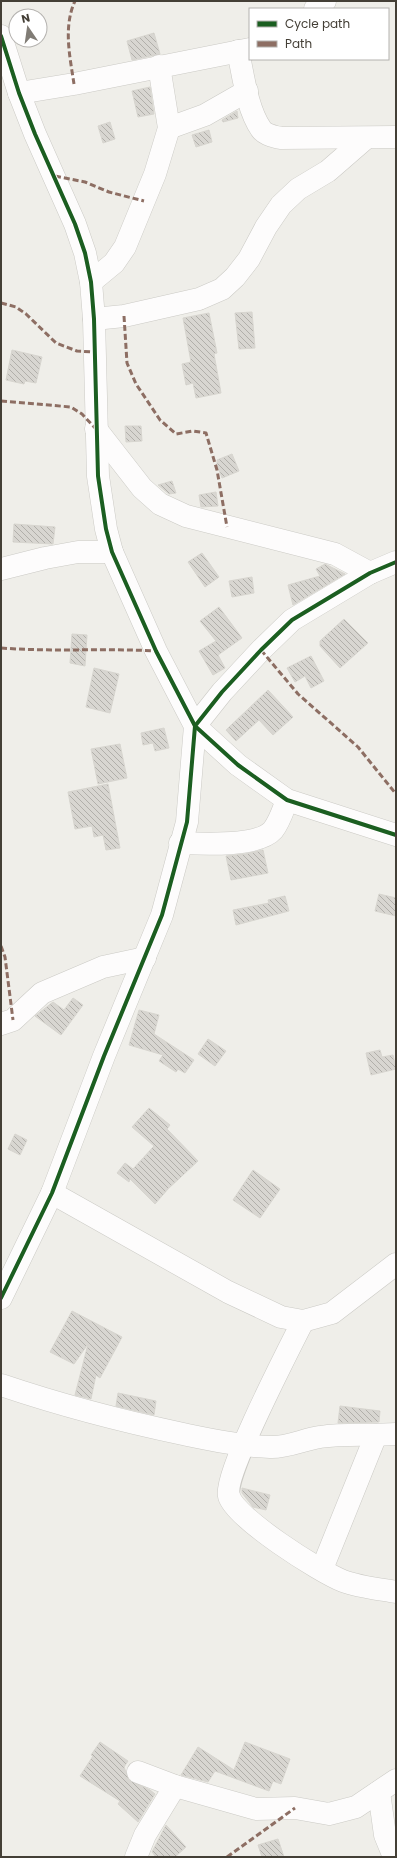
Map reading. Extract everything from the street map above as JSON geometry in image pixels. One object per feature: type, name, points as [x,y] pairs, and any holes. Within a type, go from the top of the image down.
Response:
[{"type":"street","points":[[316,8],[325,1]]},
{"type":"street","points":[[1,36],[19,93],[75,224],[85,253],[91,282],[94,319],[98,476],[106,529],[112,552],[156,651],[195,726],[238,765],[287,800],[396,835]]},
{"type":"street","points":[[19,93],[74,84],[244,50],[247,91],[253,113],[261,129],[268,135],[280,138],[396,137]]},
{"type":"street","points":[[91,282],[114,262],[125,246],[155,174],[169,128],[159,66]]},
{"type":"street","points":[[169,128],[204,114],[247,91]]},
{"type":"street","points":[[94,319],[124,316],[199,299],[222,289],[235,277],[248,259],[266,227],[281,205],[298,189],[328,171],[366,138]]},
{"type":"street","points":[[96,429],[142,488],[160,504],[186,516],[335,554],[370,573]]},
{"type":"street","points":[[1,569],[78,552],[112,552]]},
{"type":"street","points":[[4,1286],[52,1193],[104,1056],[146,958],[162,915],[180,843],[187,822],[195,726],[222,692],[261,650],[292,620],[370,573],[396,562]]},
{"type":"street","points":[[180,843],[231,843],[255,840],[272,832],[279,821],[287,800]]},
{"type":"street","points":[[1,1024],[13,1020],[42,993],[103,968],[146,958]]},
{"type":"street","points":[[52,1193],[228,1292],[281,1317],[303,1321],[332,1313],[396,1264]]},
{"type":"street","points":[[303,1321],[243,1446],[230,1483],[229,1496],[233,1504],[243,1515],[295,1554],[343,1581],[396,1592]]},
{"type":"street","points":[[1,1385],[55,1403],[165,1430],[243,1446],[272,1448],[318,1437],[343,1434],[386,1434],[322,1569]]},
{"type":"street","points":[[138,1772],[175,1786],[256,1809],[295,1808],[329,1814],[356,1807],[387,1786]]},
{"type":"street","points":[[136,1857],[145,1835],[175,1786]]},
{"type":"street","points":[[387,1786],[386,1835],[394,1857]]},
{"type":"building","points":[[154,33],[160,54],[132,60],[127,41]]},
{"type":"building","points":[[150,87],[154,114],[138,117],[132,91]]},
{"type":"building","points":[[237,111],[238,118],[223,122],[222,120]]},
{"type":"building","points":[[110,122],[115,139],[103,143],[98,126]]},
{"type":"building","points":[[209,130],[212,142],[196,147],[192,135]]},
{"type":"building","points":[[252,312],[255,348],[239,349],[235,313]]},
{"type":"building","points":[[209,313],[217,353],[214,354],[221,393],[196,398],[193,383],[186,385],[182,364],[191,362],[183,318]]},
{"type":"building","points":[[12,350],[42,357],[36,383],[25,381],[24,384],[6,380]]},
{"type":"building","points":[[125,426],[141,426],[142,441],[126,442]]},
{"type":"building","points":[[232,454],[239,471],[222,478],[217,465],[217,460]]},
{"type":"building","points":[[172,481],[176,493],[169,494],[158,485]]},
{"type":"building","points":[[216,492],[218,506],[201,507],[199,495]]},
{"type":"building","points":[[14,524],[55,527],[53,544],[13,542]]},
{"type":"building","points":[[202,553],[219,577],[205,587],[188,562]]},
{"type":"building","points":[[325,564],[345,574],[293,605],[288,585],[320,576],[316,569]]},
{"type":"building","points":[[252,577],[254,593],[232,597],[229,581]]},
{"type":"building","points":[[219,607],[242,638],[218,655],[225,668],[213,675],[199,651],[216,641],[200,621]]},
{"type":"building","points":[[344,619],[368,643],[340,668],[320,646],[320,641]]},
{"type":"building","points":[[72,634],[87,635],[85,666],[70,663]]},
{"type":"building","points":[[311,656],[324,681],[311,688],[305,676],[295,682],[287,668]]},
{"type":"building","points":[[94,668],[119,674],[110,713],[86,707]]},
{"type":"building","points":[[268,690],[293,717],[273,735],[259,720],[236,741],[226,730]]},
{"type":"building","points":[[164,728],[169,748],[155,751],[153,743],[143,745],[141,733]]},
{"type":"building","points":[[120,744],[127,778],[98,784],[91,749]]},
{"type":"building","points":[[108,784],[120,848],[106,850],[103,835],[94,837],[92,826],[75,829],[68,792]]},
{"type":"building","points":[[263,850],[268,873],[231,880],[226,856]]},
{"type":"building","points":[[379,894],[396,898],[396,916],[375,911]]},
{"type":"building","points":[[285,896],[289,911],[236,925],[233,910],[269,903],[268,900]]},
{"type":"building","points":[[73,998],[83,1005],[61,1035],[35,1016],[53,1002],[64,1010]]},
{"type":"building","points":[[139,1010],[159,1015],[154,1034],[194,1060],[185,1073],[178,1069],[176,1072],[159,1061],[163,1055],[129,1045]]},
{"type":"building","points":[[208,1039],[226,1051],[215,1066],[198,1054]]},
{"type":"building","points":[[380,1050],[382,1057],[393,1055],[396,1069],[371,1075],[366,1053]]},
{"type":"building","points":[[149,1108],[170,1125],[167,1129],[198,1161],[168,1189],[155,1204],[130,1179],[129,1182],[117,1173],[125,1163],[133,1169],[154,1146],[132,1127]]},
{"type":"building","points":[[15,1134],[27,1140],[20,1155],[8,1149]]},
{"type":"building","points":[[253,1170],[280,1189],[260,1218],[233,1200]]},
{"type":"building","points":[[72,1311],[122,1337],[100,1378],[96,1375],[91,1399],[75,1395],[88,1344],[74,1364],[50,1352]]},
{"type":"building","points":[[118,1393],[156,1401],[154,1415],[116,1406]]},
{"type":"building","points":[[340,1406],[380,1411],[379,1422],[338,1423]]},
{"type":"building","points":[[242,1488],[270,1495],[266,1510],[253,1507],[242,1493]]},
{"type":"building","points":[[100,1742],[128,1761],[124,1767],[129,1780],[155,1794],[138,1822],[118,1804],[120,1801],[80,1776]]},
{"type":"building","points":[[245,1742],[290,1759],[281,1784],[273,1781],[269,1791],[215,1771],[208,1782],[181,1775],[198,1747],[234,1770]]},
{"type":"building","points":[[166,1825],[186,1847],[175,1857],[156,1857],[152,1852]]},
{"type":"building","points":[[278,1839],[284,1857],[262,1857],[258,1845]]},
{"type":"marked path","points":[[74,84],[69,53],[68,32],[71,11],[75,1]]},
{"type":"marked path","points":[[55,176],[85,182],[109,192],[144,201]]},
{"type":"marked path","points":[[1,303],[16,307],[26,314],[56,343],[77,351],[94,352]]},
{"type":"marked path","points":[[124,316],[127,363],[136,384],[160,420],[176,434],[193,431],[206,433],[217,470],[227,527]]},
{"type":"marked path","points":[[1,401],[71,407],[82,414],[96,429]]},
{"type":"marked path","points":[[1,648],[40,650],[156,651]]},
{"type":"marked path","points":[[261,650],[298,694],[358,747],[396,794]]},
{"type":"marked path","points":[[1,946],[5,957],[13,1020]]},
{"type":"marked path","points":[[227,1857],[295,1808]]},
{"type":"cycle path","points":[[1,36],[19,93],[35,134],[75,224],[85,253],[91,282],[94,319],[98,476],[106,529],[112,552],[156,651],[195,726],[187,822],[162,915],[104,1056],[52,1193],[1,1298]]},
{"type":"cycle path","points":[[396,562],[370,573],[292,620],[261,650],[222,692],[195,726],[238,765],[287,800],[396,835]]}]
